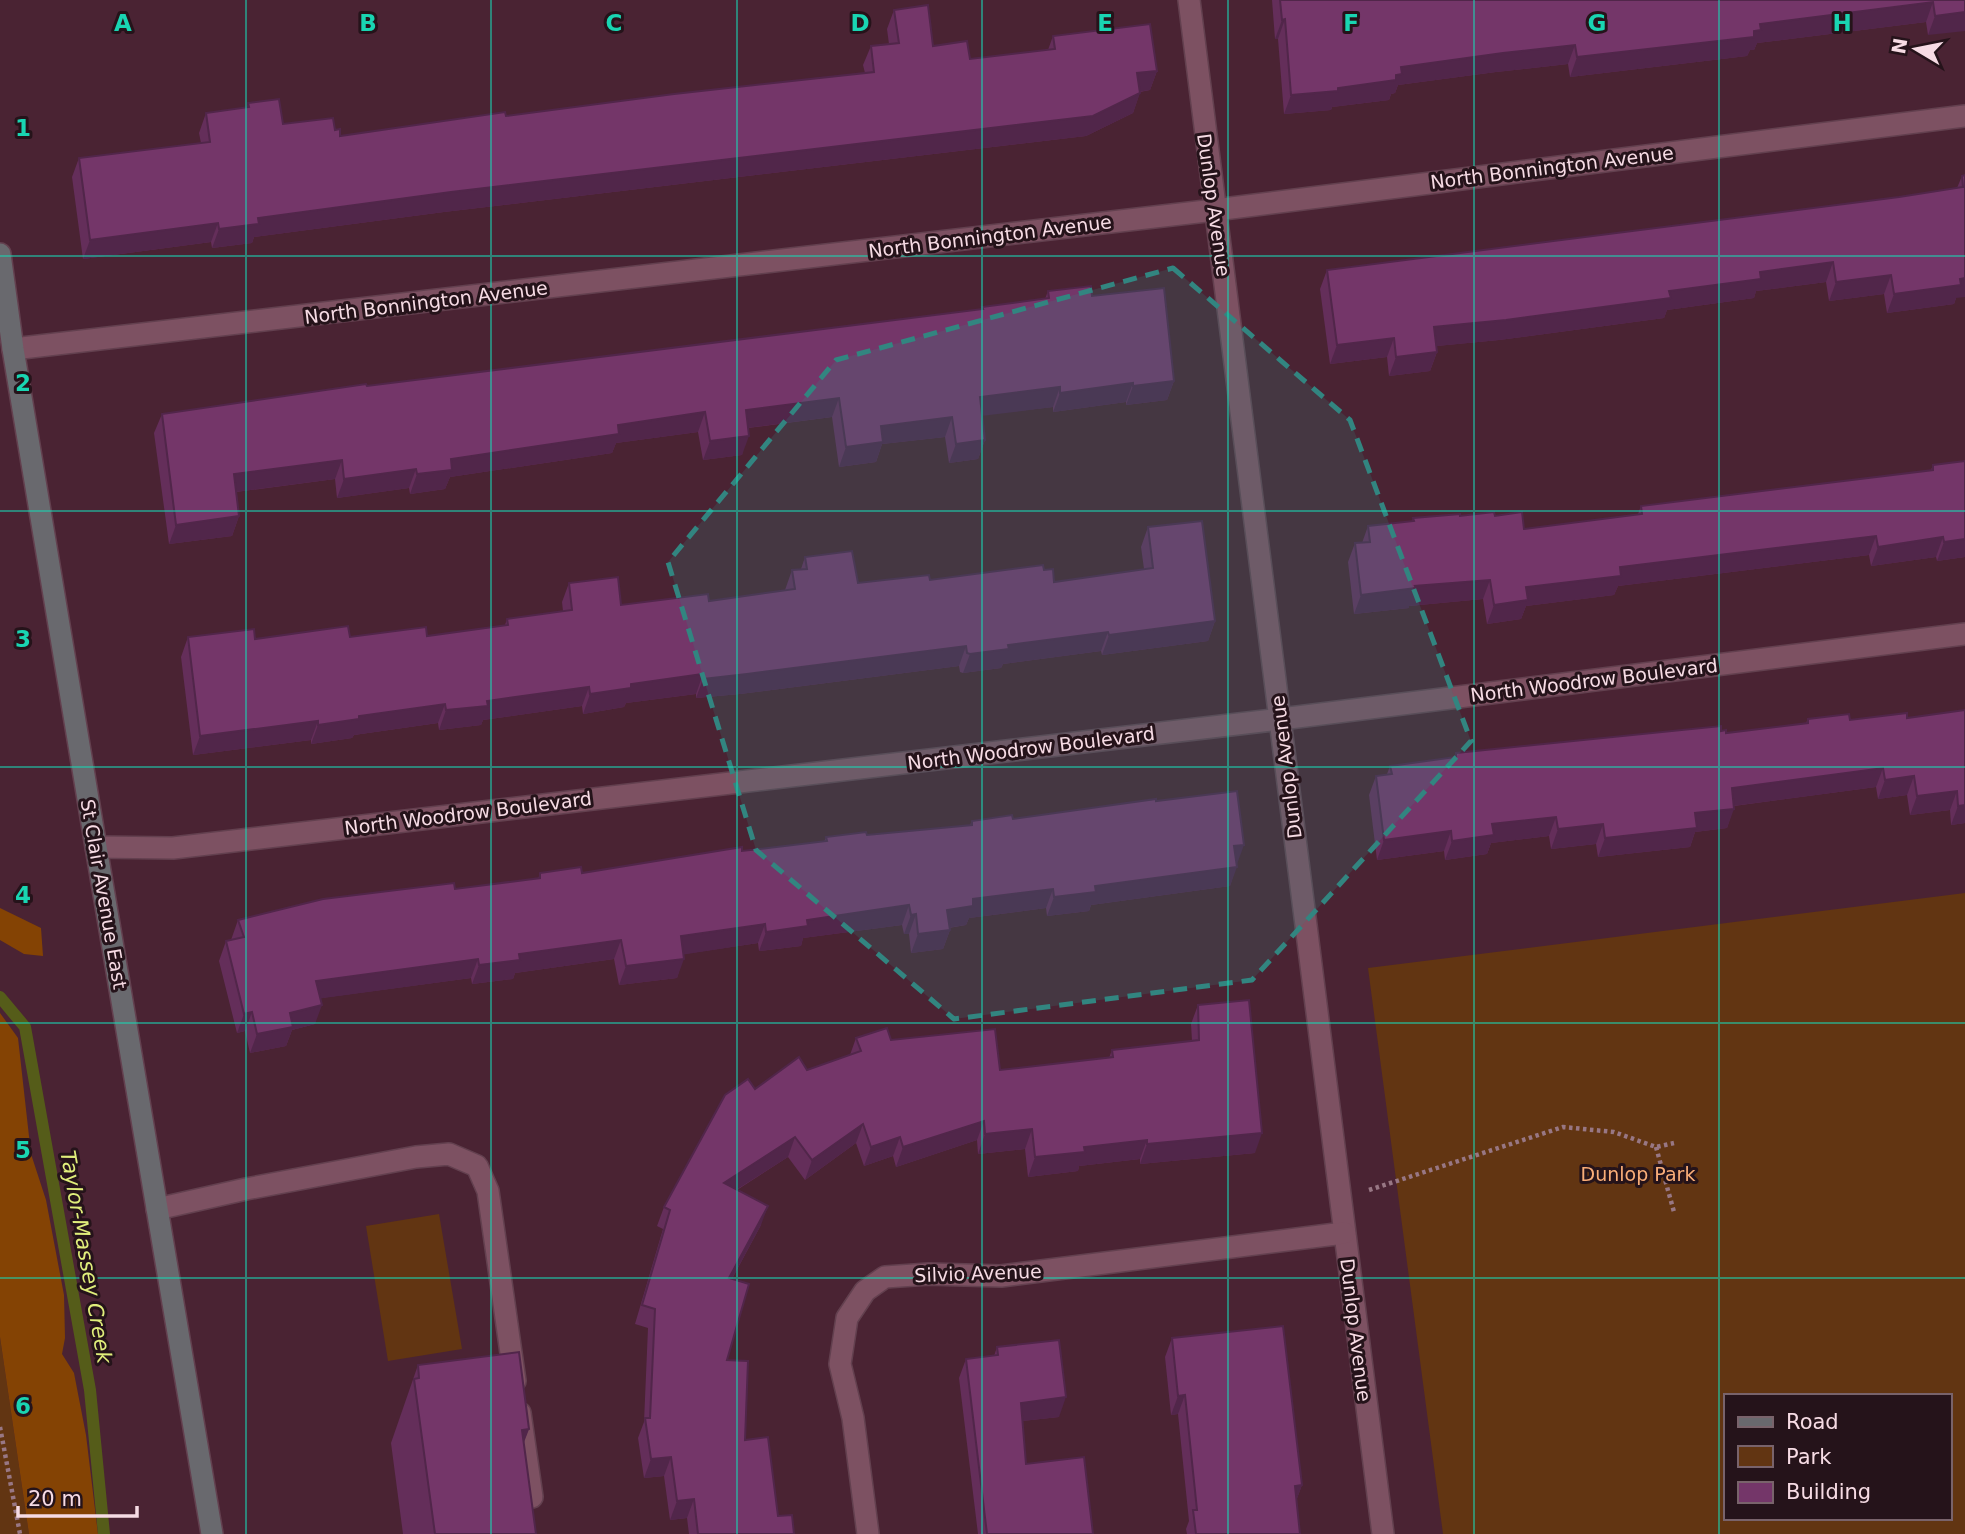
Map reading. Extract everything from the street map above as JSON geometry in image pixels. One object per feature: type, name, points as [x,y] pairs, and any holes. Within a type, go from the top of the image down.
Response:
[{"type":"main road","name":"St Clair Avenue East","points":[[0,254],[13,349],[212,1534]]},
{"type":"street","name":"Dunlop Avenue","points":[[1189,0],[1383,1534]]},
{"type":"street","name":"North Bonnington Avenue","points":[[13,349],[1215,210],[1965,116]]},
{"type":"street","name":"North Woodrow Boulevard","points":[[96,847],[173,848],[1281,719],[1965,634]]},
{"type":"street","points":[[157,1209],[416,1157],[449,1154],[477,1166],[488,1191],[532,1497]]},
{"type":"street","name":"Silvio Avenue","points":[[868,1534],[853,1418],[840,1364],[847,1318],[865,1291],[886,1277],[929,1274],[1001,1276],[1344,1233]]},
{"type":"path","points":[[1340,1199],[1563,1127],[1614,1132],[1656,1147],[1674,1143]]},
{"type":"path","points":[[1656,1147],[1674,1212]]},
{"type":"path","points":[[0,1427],[20,1534]]},
{"type":"highlighted area","points":[[1173,268],[1350,420],[1471,741],[1252,980],[954,1019],[756,850],[668,562],[836,360]]},
{"type":"green space","name":"Dunlop Park","points":[[1965,893],[1965,1534],[1443,1534],[1368,968]]},
{"type":"green space","points":[[439,1214],[462,1349],[388,1361],[366,1226]]},
{"type":"green space","points":[[0,1337],[29,1534],[0,1534]]},
{"type":"shaded area","points":[[0,908],[41,928],[43,956],[24,954],[0,940]]},
{"type":"shaded area","points":[[0,1013],[18,1038],[31,1154],[46,1200],[64,1295],[65,1338],[62,1354],[74,1373],[86,1435],[98,1534],[29,1534],[0,1337]]},
{"type":"building","points":[[1280,0],[1965,0],[1965,12],[1935,16],[1933,2],[1760,24],[1761,30],[1754,31],[1754,37],[1577,57],[1575,45],[1503,53],[1401,67],[1402,74],[1396,75],[1396,80],[1338,88],[1338,91],[1291,95],[1285,19],[1282,20]]},
{"type":"building","points":[[928,5],[933,46],[967,41],[970,59],[1055,49],[1053,36],[1150,24],[1157,71],[1137,73],[1140,93],[1093,116],[451,192],[258,218],[259,224],[219,229],[218,223],[90,240],[79,158],[210,142],[206,113],[249,107],[248,103],[279,99],[283,124],[333,118],[335,130],[340,129],[340,136],[505,112],[506,116],[874,72],[871,46],[899,43],[894,10]]},
{"type":"building","points":[[1965,175],[1965,278],[1960,279],[1961,285],[1894,294],[1891,275],[1836,282],[1833,262],[1760,272],[1761,279],[1669,291],[1671,298],[1434,327],[1437,352],[1396,357],[1394,338],[1337,345],[1327,270],[1899,197],[1963,187],[1962,176]]},
{"type":"building","points":[[1091,286],[1092,296],[1164,288],[1174,381],[1133,386],[1133,383],[1060,393],[1060,387],[980,397],[985,440],[956,444],[952,417],[881,426],[883,442],[846,447],[839,398],[746,410],[749,436],[710,441],[705,412],[618,425],[619,434],[451,459],[452,470],[417,474],[416,469],[344,479],[342,460],[234,474],[239,516],[176,525],[162,414],[366,384],[367,386],[983,309],[982,307],[1049,298],[1048,291]]},
{"type":"building","points":[[1965,461],[1965,539],[1944,542],[1943,537],[1878,547],[1876,536],[1620,567],[1621,576],[1526,587],[1528,600],[1494,605],[1490,580],[1415,586],[1416,588],[1361,595],[1355,543],[1370,542],[1368,526],[1414,521],[1413,518],[1494,512],[1495,516],[1522,512],[1524,529],[1642,514],[1641,506],[1933,470],[1933,465]]},
{"type":"building","points":[[1202,521],[1215,621],[1008,645],[1009,649],[970,654],[967,653],[966,646],[703,679],[703,674],[631,684],[631,688],[590,694],[589,687],[487,701],[488,706],[446,710],[445,704],[359,716],[359,719],[318,725],[318,721],[200,736],[188,637],[254,629],[255,639],[348,626],[350,637],[426,627],[427,636],[508,625],[507,619],[572,610],[569,583],[618,577],[621,605],[708,594],[709,601],[795,589],[792,570],[807,569],[805,557],[852,551],[858,583],[929,575],[930,580],[1043,565],[1044,570],[1053,569],[1054,582],[1153,568],[1148,527]]},
{"type":"building","points":[[1965,710],[1965,805],[1958,806],[1957,791],[1917,796],[1914,776],[1885,780],[1883,768],[1732,788],[1734,809],[1695,813],[1697,828],[1605,838],[1603,824],[1558,829],[1556,817],[1492,824],[1494,835],[1452,841],[1451,831],[1384,840],[1376,776],[1392,774],[1390,766],[1456,757],[1456,753],[1721,726],[1721,731],[1726,730],[1726,733],[1808,723],[1808,719],[1849,714],[1850,720],[1907,713],[1907,718]]},
{"type":"building","points":[[1237,791],[1244,845],[1234,846],[1237,867],[1095,886],[1096,892],[1054,897],[1053,889],[973,899],[973,906],[947,910],[950,930],[918,934],[916,914],[911,915],[909,905],[807,920],[808,926],[766,932],[765,924],[681,936],[684,959],[626,966],[621,940],[519,954],[520,960],[479,965],[478,959],[316,981],[322,1005],[290,1013],[293,1027],[257,1034],[252,1012],[244,1014],[226,941],[244,937],[238,920],[323,899],[454,883],[455,889],[540,878],[540,873],[581,867],[582,873],[742,847],[742,851],[827,841],[826,837],[866,832],[867,835],[972,825],[972,821],[1012,815],[1013,819],[1156,799]]},
{"type":"building","points":[[1249,1000],[1262,1133],[1147,1144],[1147,1140],[1084,1147],[1085,1152],[1035,1157],[1032,1129],[985,1134],[984,1121],[903,1147],[900,1137],[871,1147],[863,1124],[812,1160],[795,1137],[724,1183],[768,1206],[729,1278],[749,1284],[727,1360],[748,1361],[745,1440],[768,1437],[778,1516],[792,1515],[794,1534],[698,1534],[694,1499],[677,1501],[671,1457],[651,1459],[645,1418],[650,1418],[655,1309],[642,1305],[670,1210],[664,1207],[725,1095],[748,1079],[755,1089],[799,1057],[807,1070],[861,1051],[856,1038],[887,1028],[891,1040],[995,1029],[1000,1070],[1113,1057],[1112,1050],[1199,1040],[1198,1005]]},
{"type":"building","points":[[1283,1326],[1302,1485],[1295,1486],[1300,1534],[1196,1534],[1193,1510],[1197,1510],[1185,1395],[1178,1396],[1172,1338]]},
{"type":"building","points":[[1059,1340],[1066,1397],[1021,1403],[1026,1464],[1084,1457],[1093,1534],[987,1534],[966,1359],[998,1355],[997,1347]]},
{"type":"building","points":[[519,1352],[529,1429],[522,1430],[536,1534],[435,1534],[414,1379],[419,1378],[418,1365]]},
{"type":"waterway","name":"Taylor-Massey Creek","points":[[0,997],[25,1027],[90,1390],[104,1534]]}]
